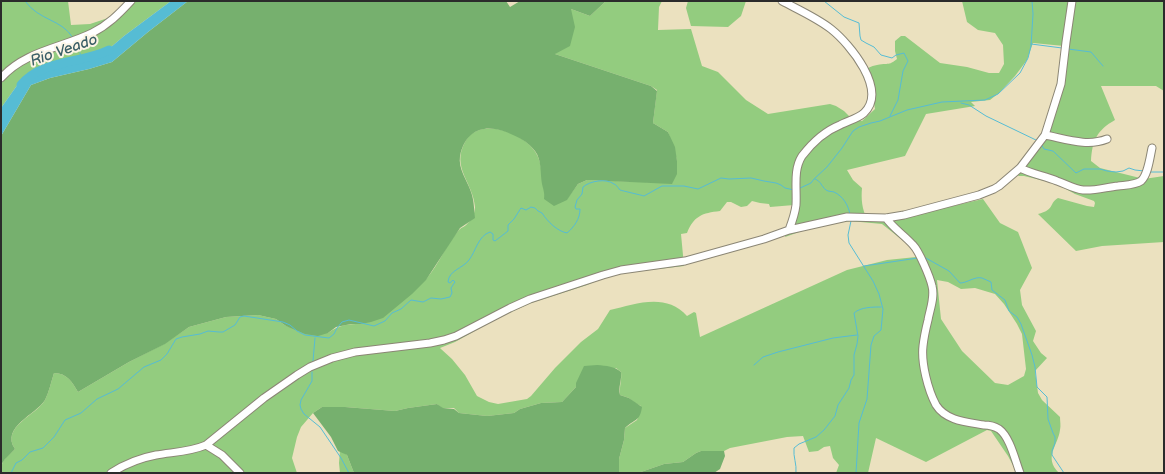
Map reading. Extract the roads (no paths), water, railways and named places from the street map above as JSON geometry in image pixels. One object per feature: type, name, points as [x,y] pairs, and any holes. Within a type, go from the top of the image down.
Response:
[{"type":"street","points":[[1,78],[16,65],[32,56],[82,38],[99,29],[112,20],[131,1]]},
{"type":"street","points":[[782,1],[817,20],[841,38],[866,72],[872,92],[870,104],[863,113],[827,131],[802,157],[796,172],[795,214],[789,230]]},
{"type":"street","points":[[111,473],[143,458],[185,452],[206,445],[264,398],[297,375],[310,367],[344,354],[444,340],[456,336],[530,299],[613,272],[685,261],[764,240],[789,230],[847,217],[886,218],[928,209],[987,192],[999,186],[1020,168],[1046,135],[1062,78],[1072,1]]},
{"type":"street","points":[[1046,135],[1088,143],[1107,139]]},
{"type":"street","points":[[1020,168],[1082,190],[1133,184],[1144,177],[1152,148]]},
{"type":"street","points":[[886,218],[917,250],[932,287],[932,301],[922,355],[931,394],[935,403],[949,417],[1000,429],[1009,444],[1020,473]]},
{"type":"street","points":[[206,445],[222,455],[240,473]]},
{"type":"water","points":[[171,1],[188,1],[112,62],[50,78],[31,85],[1,136],[1,108],[18,84],[34,74],[104,53]]},
{"type":"waterway","points":[[25,1],[37,13],[63,27],[73,38]]},
{"type":"waterway","points":[[824,1],[844,17],[859,23],[861,40],[874,47],[881,55],[892,58],[904,53],[908,61],[903,71],[898,100],[890,116]]},
{"type":"waterway","points":[[798,189],[811,183],[827,167],[853,131],[859,127],[907,110],[942,102],[985,100],[998,94],[1020,73],[1028,58],[1031,46],[1032,1]]},
{"type":"waterway","points":[[76,44],[78,48]]},
{"type":"waterway","points":[[1031,44],[1062,48]]},
{"type":"waterway","points":[[1068,49],[1091,52],[1103,66]]},
{"type":"waterway","name":"Rio Veado","points":[[21,85],[30,77],[51,66],[109,50]]},
{"type":"waterway","name":"Rio Veado","points":[[80,53],[81,59]]},
{"type":"waterway","points":[[961,103],[969,105],[986,116],[1038,141]]},
{"type":"waterway","points":[[1041,144],[1044,149],[1053,151],[1076,173],[1084,169],[1116,172],[1129,168],[1144,171]]},
{"type":"waterway","points":[[1151,172],[1164,172]]},
{"type":"waterway","points":[[11,473],[16,463],[30,452],[43,448],[54,437],[65,420],[81,413],[97,399],[118,389],[144,367],[161,360],[176,339],[208,331],[223,332],[235,325],[240,317],[244,316],[283,322],[305,335],[329,338],[342,322],[349,320],[374,326],[385,321],[392,313],[401,309],[411,300],[423,302],[431,298],[441,299],[450,297],[452,293],[451,288],[455,282],[453,280],[450,283],[448,282],[453,272],[469,260],[480,240],[486,234],[490,232],[493,234],[493,240],[495,241],[508,231],[508,225],[521,208],[526,210],[531,207],[535,208],[553,226],[567,233],[579,216],[580,209],[575,207],[577,200],[582,194],[583,187],[590,183],[607,181],[620,190],[644,196],[662,186],[684,186],[698,189],[721,178],[751,178],[776,183],[794,190]]},
{"type":"waterway","points":[[815,179],[826,190],[834,192],[843,199],[850,215]]},
{"type":"waterway","points":[[851,221],[848,235],[849,243],[873,281],[883,309],[881,330],[874,336],[871,345],[867,399],[859,423],[856,473]]},
{"type":"waterway","points":[[924,257],[949,271],[960,283],[979,278],[991,282],[992,290],[1005,300],[1009,311],[1017,317],[1032,355],[1037,387],[1047,397],[1048,419],[1055,437],[1052,455],[1064,473]]},
{"type":"waterway","points":[[864,266],[918,258]]},
{"type":"waterway","points":[[796,473],[794,448],[816,437],[824,430],[835,416],[838,405],[849,388],[854,375],[854,355],[858,336],[854,313],[863,308],[881,307]]},
{"type":"waterway","points":[[754,365],[763,357],[778,352],[833,338],[857,335]]},
{"type":"waterway","points":[[313,361],[315,338]]},
{"type":"waterway","points":[[312,372],[312,381],[301,400],[301,409],[304,414],[320,427],[349,473]]}]
